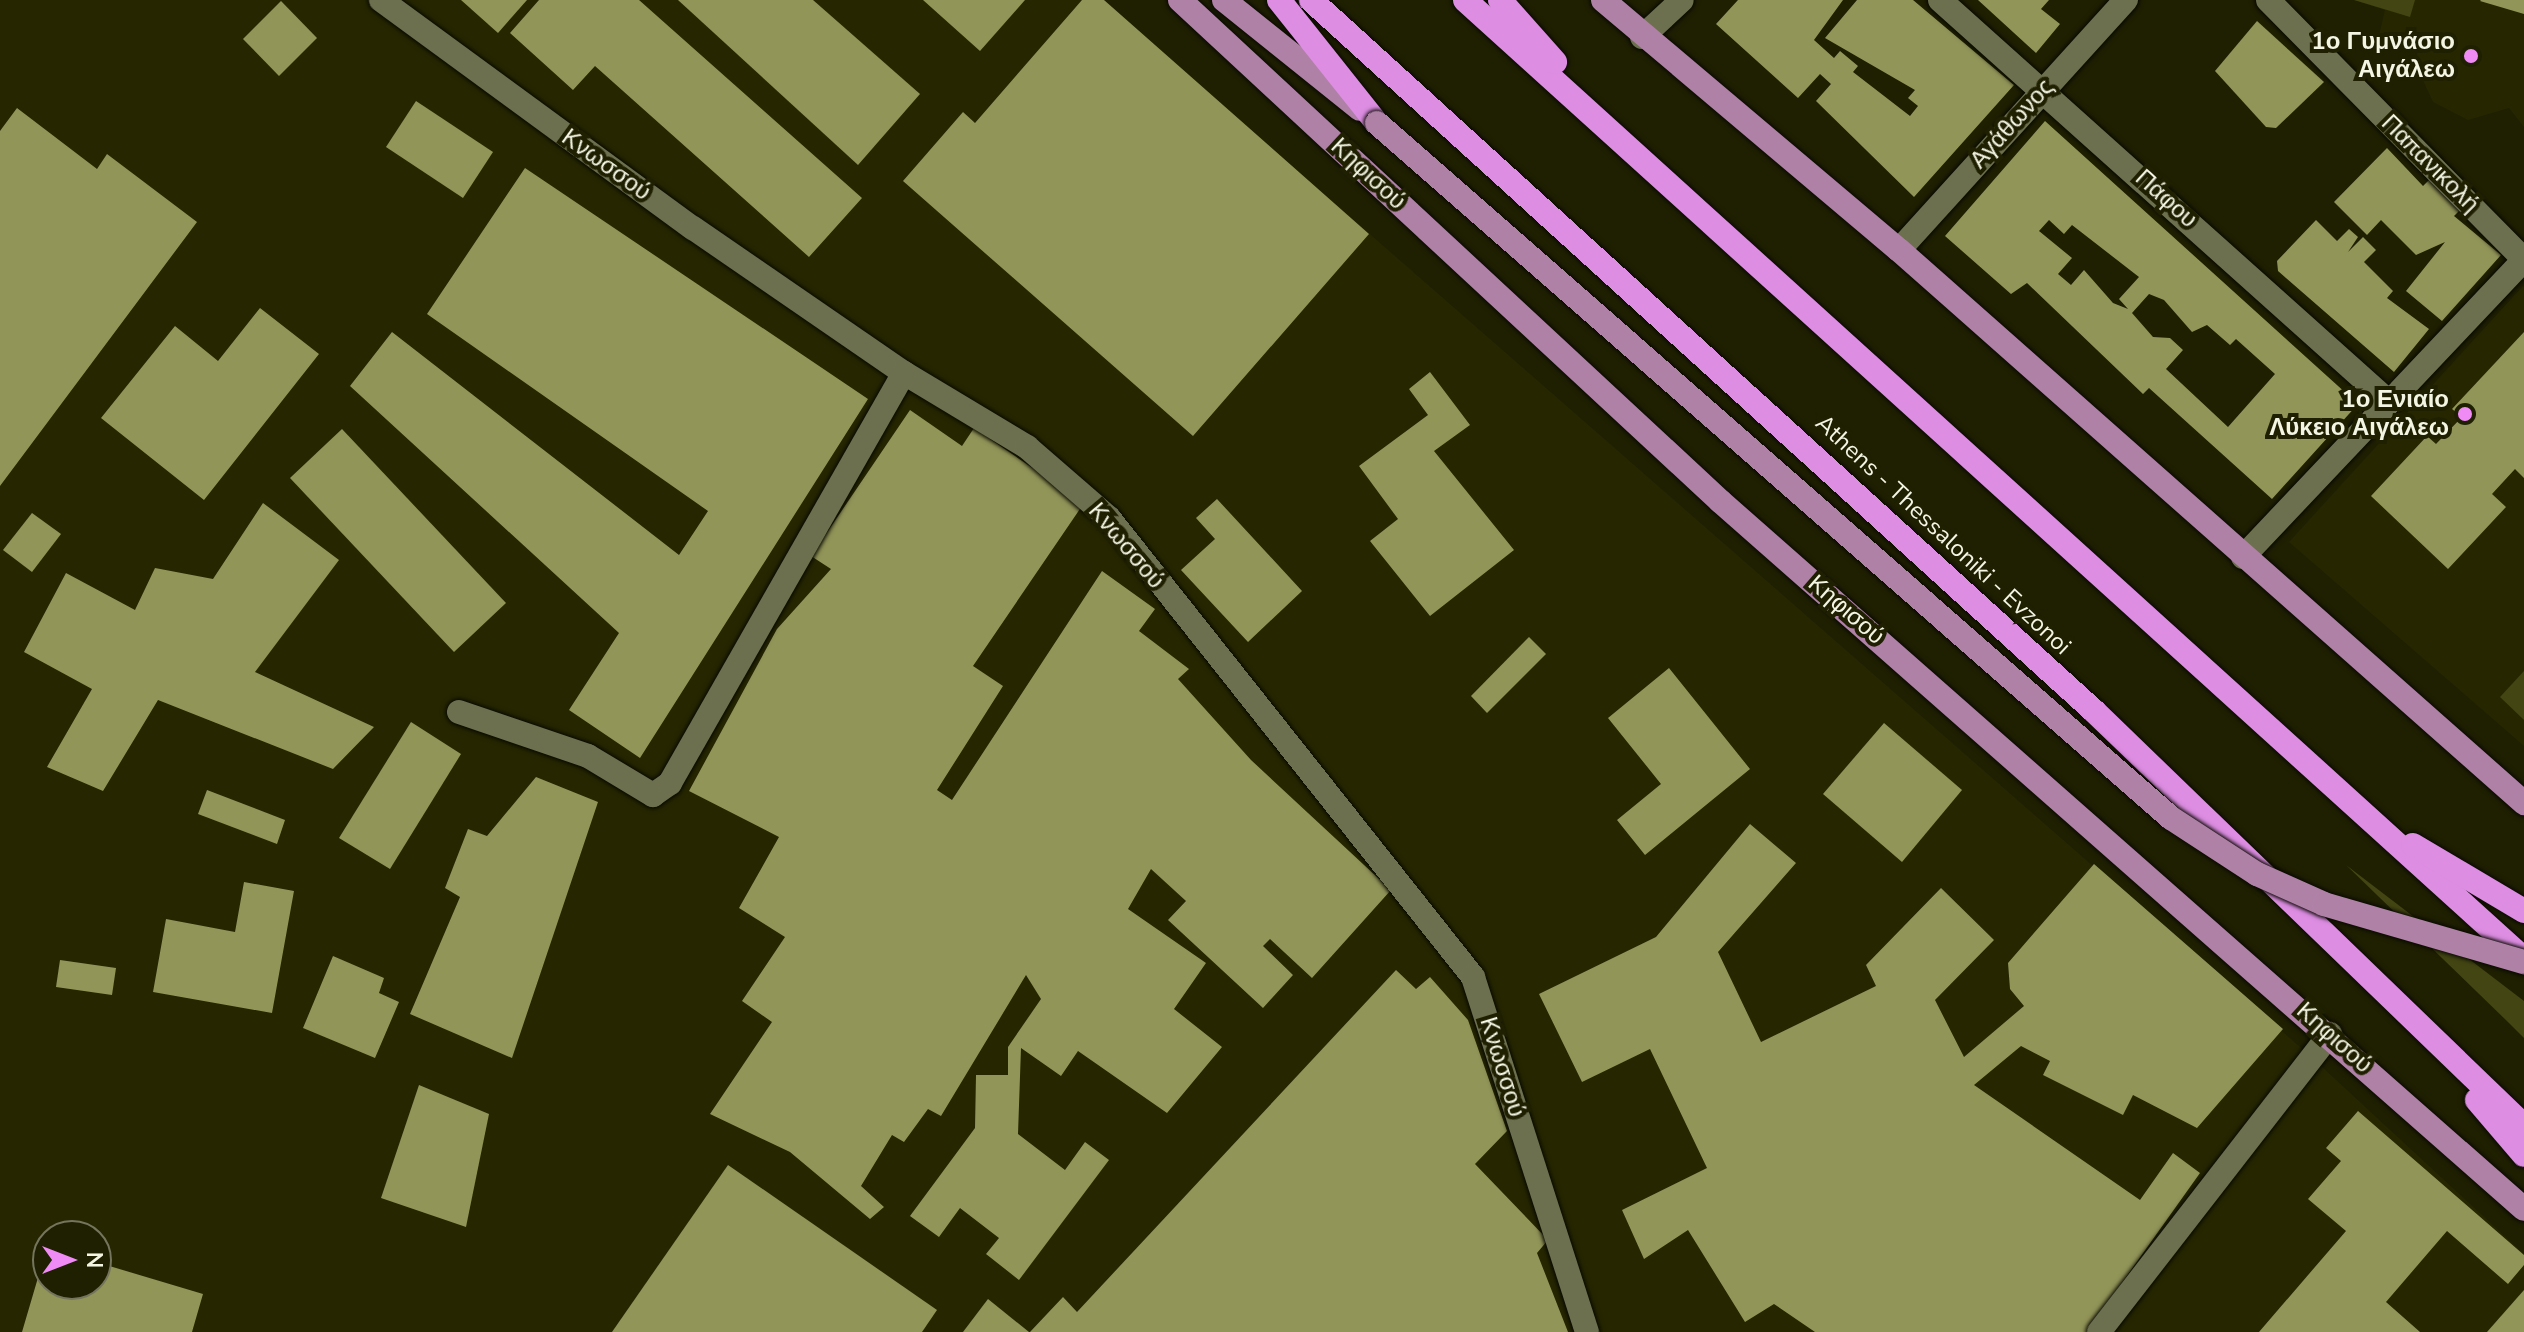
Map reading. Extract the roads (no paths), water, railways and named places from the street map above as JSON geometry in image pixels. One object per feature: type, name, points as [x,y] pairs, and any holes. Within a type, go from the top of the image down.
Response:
[{"type":"highway","points":[[1279,0],[1377,123]]},
{"type":"highway","name":"Athens - Thessaloniki - Evzonoi","points":[[1311,0],[2094,711],[2524,1126]]},
{"type":"highway","points":[[1465,0],[1622,139],[2524,960]]},
{"type":"highway","points":[[1500,0],[1622,139]]},
{"type":"highway","points":[[2376,824],[2524,911]]},
{"type":"highway","points":[[2383,988],[2524,1155]]},
{"type":"main road","name":"Κηφισού","points":[[1180,0],[1720,501],[2330,1034],[2524,1209]]},
{"type":"main road","points":[[1224,0],[1377,123],[2171,818],[2257,874],[2324,904],[2524,960]]},
{"type":"main road","points":[[1603,0],[1642,37],[1899,250],[2524,803]]},
{"type":"street","name":"Κνωσσού","points":[[381,0],[904,373],[1027,447],[1109,518],[1473,977],[1587,1332]]},
{"type":"street","points":[[1642,37],[1682,0]]},
{"type":"street","name":"Πάφου","points":[[1940,0],[2043,88],[2389,402]]},
{"type":"street","name":"Αγάθωνος","points":[[1899,250],[2126,0]]},
{"type":"street","name":"Παπανικολή","points":[[2268,0],[2524,260]]},
{"type":"street","points":[[2243,557],[2524,260]]},
{"type":"street","points":[[459,712],[588,756],[653,795],[670,783],[904,373]]},
{"type":"street","points":[[2099,1332],[2330,1034]]},
{"type":"place","name":"1ο Γυμνάσιο Αιγάλεω","points":[[2471,56]]},
{"type":"place","name":"1ο Ενιαίο Λύκειο Αιγάλεω","points":[[2465,414]]}]
